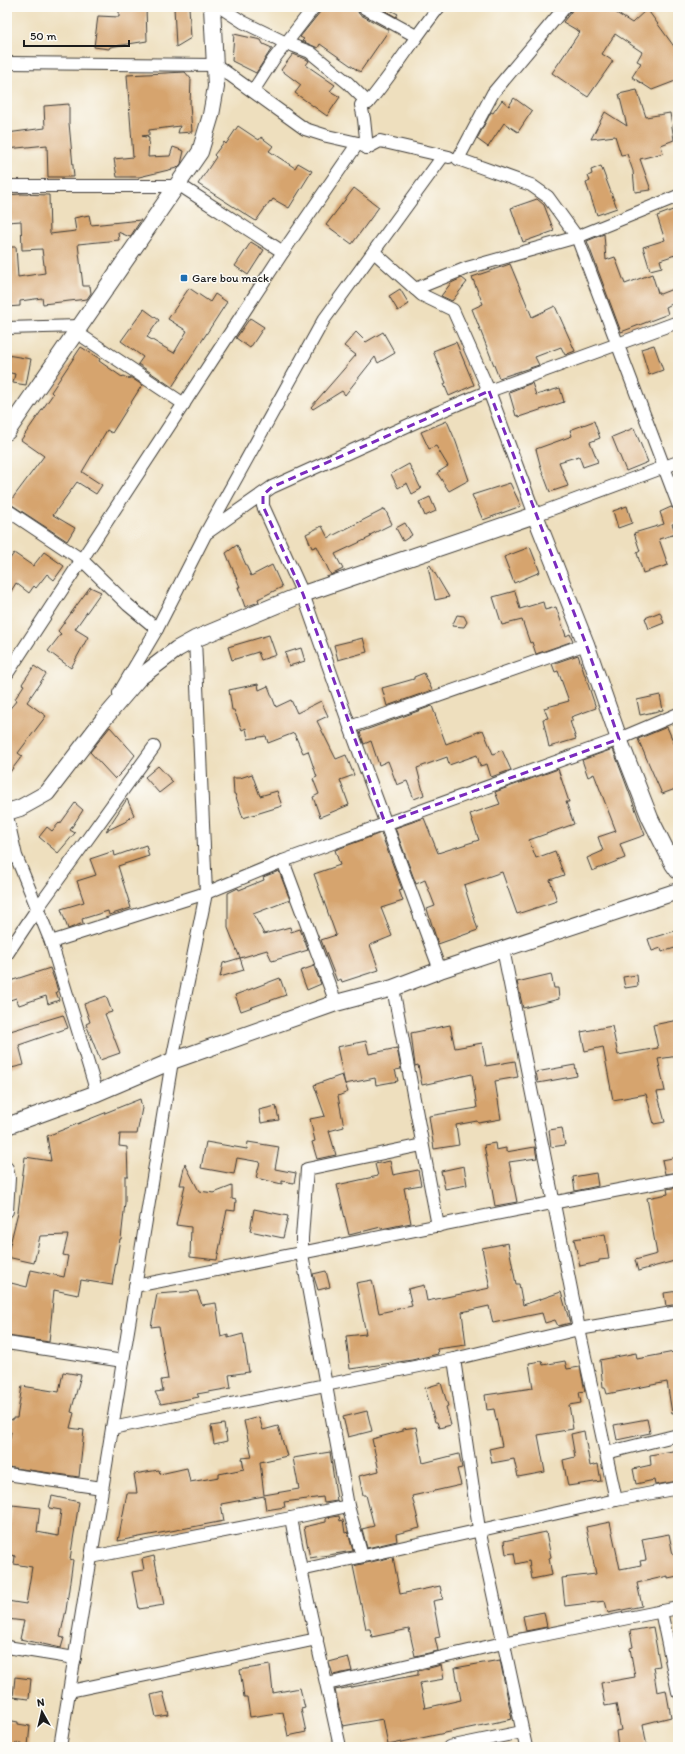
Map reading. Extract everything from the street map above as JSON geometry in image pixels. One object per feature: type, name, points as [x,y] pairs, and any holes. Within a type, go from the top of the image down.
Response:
[{"type":"street","points":[[7,432],[200,152],[211,115],[215,94],[216,65],[212,7]]},
{"type":"street","points":[[220,7],[243,22],[286,43],[310,52],[348,83],[368,103]]},
{"type":"street","points":[[253,91],[272,60],[314,7]]},
{"type":"street","points":[[363,7],[416,36]]},
{"type":"street","points":[[7,674],[283,252],[363,145],[364,119],[361,104],[368,103],[388,79],[416,36],[439,7]]},
{"type":"street","points":[[458,159],[493,93],[565,7]]},
{"type":"street","points":[[7,63],[216,65],[305,129],[363,145],[380,141],[458,159],[531,185],[548,197],[577,236],[678,504]]},
{"type":"street","points":[[103,720],[157,629],[206,533],[323,320],[374,252],[442,156]]},
{"type":"street","points":[[7,186],[177,185],[283,252]]},
{"type":"street","points":[[415,289],[467,268],[577,236],[678,196]]},
{"type":"street","points":[[374,252],[422,295],[453,310],[489,391],[535,516],[586,644],[618,739],[650,818],[678,871]]},
{"type":"street","points":[[206,533],[263,495],[272,487],[489,391],[678,322]]},
{"type":"street","points":[[7,328],[78,329],[184,404]]},
{"type":"street","points":[[7,812],[20,808],[46,793],[103,720],[140,678],[177,649],[195,639],[303,594],[535,516],[678,462]]},
{"type":"street","points":[[263,495],[263,506],[303,594],[350,727],[440,970]]},
{"type":"street","points":[[7,510],[82,560],[128,605],[157,629]]},
{"type":"street","points":[[60,1747],[172,1061],[206,893],[195,639]]},
{"type":"street","points":[[350,727],[586,644]]},
{"type":"street","points":[[50,942],[206,893],[283,861],[618,739],[678,714]]},
{"type":"street","points":[[7,954],[37,909],[154,747]]},
{"type":"street","points":[[7,816],[16,856],[50,942],[97,1093]]},
{"type":"street","points":[[283,861],[336,1003]]},
{"type":"street","points":[[7,1126],[97,1093],[172,1061],[336,1003],[393,988],[440,970],[678,891]]},
{"type":"street","points":[[503,949],[616,1500]]},
{"type":"street","points":[[393,988],[438,1226]]},
{"type":"street","points":[[362,1556],[348,1506],[302,1254],[307,1169],[422,1145]]},
{"type":"street","points":[[7,1168],[9,1178],[7,1211]]},
{"type":"street","points":[[135,1286],[302,1254],[554,1201],[678,1179]]},
{"type":"street","points":[[112,1428],[454,1359],[580,1329],[678,1312]]},
{"type":"street","points":[[7,1343],[123,1361]]},
{"type":"street","points":[[454,1359],[479,1529],[526,1747]]},
{"type":"street","points":[[606,1453],[678,1435]]},
{"type":"street","points":[[7,1474],[102,1488]]},
{"type":"street","points":[[301,1570],[479,1529],[678,1488]]},
{"type":"street","points":[[91,1557],[348,1506]]},
{"type":"street","points":[[291,1518],[340,1747]]},
{"type":"street","points":[[327,1684],[503,1643],[678,1608]]},
{"type":"street","points":[[661,1611],[677,1687]]},
{"type":"street","points":[[70,1691],[317,1639]]},
{"type":"street","points":[[7,1647],[75,1658]]},
{"type":"street","points":[[449,1747],[522,1732]]},
{"type":"highlighted area","points":[[489,391],[586,644],[619,739],[385,823],[303,594],[263,506],[263,495],[272,487]]},
{"type":"building","points":[[119,7],[146,7],[147,41],[110,47],[109,49],[94,47],[98,16],[119,17]]},
{"type":"building","points":[[174,7],[189,7],[191,38],[176,47]]},
{"type":"building","points":[[321,7],[356,7],[359,14],[389,30],[360,72],[320,44],[318,48],[302,41],[304,39],[300,37],[320,12]]},
{"type":"building","points":[[379,7],[384,7],[398,14],[396,17]]},
{"type":"building","points":[[572,7],[607,7],[632,23],[647,9],[678,52],[678,80],[652,90],[632,77],[641,63],[637,61],[642,52],[615,34],[602,54],[613,61],[588,97],[552,73],[580,32],[563,22],[571,12]]},
{"type":"building","points":[[234,34],[261,40],[263,44],[272,48],[256,73],[232,61]]},
{"type":"building","points":[[293,54],[309,61],[306,65],[335,85],[330,91],[340,97],[327,116],[295,93],[301,85],[281,70]]},
{"type":"building","points":[[185,72],[191,79],[190,104],[192,132],[178,133],[180,126],[149,130],[149,135],[142,136],[149,138],[148,157],[170,156],[173,147],[184,151],[181,164],[177,168],[139,177],[117,177],[114,159],[133,157],[127,75]]},
{"type":"building","points":[[637,90],[646,117],[670,113],[674,140],[661,145],[663,153],[640,159],[651,190],[635,192],[633,171],[627,154],[621,155],[615,136],[591,139],[605,112],[627,126],[619,94]]},
{"type":"building","points":[[514,98],[532,111],[518,132],[504,123],[488,147],[477,139],[491,112],[493,113],[502,100],[509,106]]},
{"type":"building","points":[[69,104],[69,123],[74,177],[48,177],[47,145],[7,149],[7,133],[45,128],[44,106]]},
{"type":"building","points":[[238,126],[259,140],[261,137],[273,146],[269,151],[295,168],[298,163],[312,171],[289,208],[273,199],[256,221],[198,184],[216,157],[214,155],[224,142],[226,144]]},
{"type":"building","points":[[601,166],[617,208],[597,215],[586,183],[590,181],[588,176],[592,174],[591,170]]},
{"type":"building","points":[[354,188],[379,207],[352,244],[326,225]]},
{"type":"building","points":[[7,195],[49,195],[50,234],[76,231],[74,218],[89,215],[91,225],[141,220],[130,237],[118,232],[119,240],[78,244],[83,286],[90,286],[91,293],[87,299],[43,304],[42,298],[20,301],[20,306],[7,307],[7,247],[16,247],[18,277],[45,273],[42,249],[22,250],[21,221],[7,222]]},
{"type":"building","points":[[537,199],[544,205],[554,231],[523,242],[511,208]]},
{"type":"building","points":[[678,208],[678,254],[660,260],[662,267],[650,270],[643,247],[665,240],[657,216]]},
{"type":"building","points":[[604,234],[606,260],[615,257],[625,284],[652,274],[658,293],[660,294],[678,287],[678,301],[666,307],[668,314],[621,332],[587,241]]},
{"type":"building","points":[[251,242],[264,250],[248,275],[235,266]]},
{"type":"building","points":[[510,264],[532,317],[555,306],[575,351],[565,355],[561,347],[535,357],[539,365],[499,378],[472,309],[483,304],[472,277]]},
{"type":"building","points":[[462,278],[467,282],[452,301],[441,296],[451,283]]},
{"type":"building","points":[[189,288],[210,302],[215,294],[227,302],[172,387],[138,364],[143,357],[121,341],[144,309],[159,320],[147,337],[174,353],[187,331],[168,319]]},
{"type":"building","points":[[400,289],[409,304],[398,311],[389,296]]},
{"type":"building","points":[[250,318],[264,327],[250,348],[236,338]]},
{"type":"building","points":[[356,332],[366,342],[383,332],[395,353],[378,363],[375,357],[345,395],[342,391],[313,409],[311,407],[356,355],[344,346]]},
{"type":"building","points":[[456,342],[474,385],[449,396],[444,384],[446,383],[433,351]]},
{"type":"building","points":[[654,345],[663,370],[649,375],[641,349]]},
{"type":"building","points":[[81,347],[100,359],[99,361],[122,377],[123,376],[129,379],[130,377],[142,385],[112,433],[107,430],[82,472],[102,485],[96,494],[77,482],[53,515],[75,528],[67,541],[9,503],[44,456],[21,440],[53,394],[51,392]]},
{"type":"building","points":[[7,355],[31,359],[26,385],[13,383],[15,374],[7,372]]},
{"type":"building","points":[[532,383],[536,395],[560,388],[564,402],[519,417],[518,415],[516,416],[509,392]]},
{"type":"building","points":[[447,421],[469,480],[449,491],[437,473],[448,466],[436,446],[429,449],[421,432]]},
{"type":"building","points":[[594,421],[600,438],[590,442],[598,462],[583,467],[579,456],[559,462],[568,486],[550,492],[536,449],[572,436],[570,430]]},
{"type":"building","points":[[634,428],[648,462],[626,471],[612,437]]},
{"type":"building","points":[[409,464],[421,489],[412,494],[407,483],[398,488],[391,474]]},
{"type":"building","points":[[510,483],[521,506],[483,520],[472,495]]},
{"type":"building","points":[[430,497],[436,511],[425,516],[419,502]]},
{"type":"building","points":[[627,506],[632,523],[618,528],[613,511]]},
{"type":"building","points":[[671,507],[678,511],[678,523],[672,524],[676,534],[659,539],[668,565],[643,573],[637,553],[640,551],[634,533],[664,524],[660,512]]},
{"type":"building","points":[[385,509],[392,524],[370,535],[371,537],[335,554],[343,569],[331,575],[317,546],[312,548],[306,534],[322,526],[328,538]]},
{"type":"building","points":[[405,523],[412,535],[403,541],[396,528]]},
{"type":"building","points":[[237,545],[251,576],[272,565],[282,587],[258,599],[259,602],[245,607],[238,587],[240,587],[226,553]]},
{"type":"building","points":[[530,547],[540,572],[514,583],[504,557]]},
{"type":"building","points":[[44,552],[64,566],[54,580],[47,574],[36,588],[34,586],[29,593],[16,583],[7,598],[7,563],[14,553],[33,566]]},
{"type":"building","points":[[430,565],[449,597],[435,600],[428,566]]},
{"type":"building","points":[[90,587],[101,592],[75,629],[88,637],[71,668],[48,651],[61,634],[58,631]]},
{"type":"building","points":[[515,591],[520,609],[543,602],[545,610],[556,607],[566,636],[570,634],[573,641],[536,654],[532,642],[530,643],[522,620],[502,625],[493,597]]},
{"type":"building","points":[[660,612],[664,623],[649,629],[645,618]]},
{"type":"building","points":[[457,615],[464,616],[467,622],[464,627],[452,626]]},
{"type":"building","points":[[269,635],[276,655],[261,660],[258,652],[232,660],[228,647]]},
{"type":"building","points":[[363,638],[367,652],[338,660],[334,645]]},
{"type":"building","points":[[301,648],[305,661],[289,666],[285,653]]},
{"type":"building","points":[[578,655],[596,708],[571,717],[573,721],[570,721],[576,739],[549,747],[543,719],[548,718],[544,708],[569,701],[558,671],[555,672],[552,664]]},
{"type":"building","points":[[34,666],[46,674],[27,702],[46,716],[18,753],[22,756],[7,776],[7,712],[17,700],[15,699],[24,685],[22,684]]},
{"type":"building","points":[[424,673],[432,690],[387,706],[382,688],[414,679],[414,677]]},
{"type":"building","points":[[258,684],[259,690],[268,686],[276,707],[291,700],[297,713],[321,701],[328,716],[317,721],[336,759],[346,755],[354,775],[340,780],[349,805],[320,817],[313,797],[319,794],[313,779],[317,777],[308,751],[303,753],[294,733],[268,743],[266,736],[248,739],[246,728],[242,730],[234,710],[232,710],[229,690]]},
{"type":"building","points":[[660,695],[663,710],[640,715],[637,700]]},
{"type":"building","points":[[432,706],[446,744],[483,730],[493,754],[502,750],[511,770],[491,777],[487,764],[480,766],[477,755],[449,765],[447,757],[417,768],[424,795],[414,799],[407,781],[397,785],[388,761],[379,765],[371,741],[364,744],[360,732]]},
{"type":"building","points":[[110,727],[135,755],[115,779],[90,752]]},
{"type":"building","points":[[667,727],[678,752],[678,788],[662,794],[638,739]]},
{"type":"building","points":[[613,749],[645,835],[620,844],[625,858],[592,871],[587,858],[603,851],[598,837],[616,831],[594,774],[588,777],[582,760]]},
{"type":"building","points":[[158,766],[173,782],[159,793],[145,777]]},
{"type":"building","points":[[558,769],[569,802],[566,802],[574,824],[529,840],[536,858],[555,851],[564,875],[550,880],[557,901],[517,914],[502,872],[464,885],[478,930],[438,944],[427,909],[435,906],[425,880],[416,884],[395,828],[424,818],[438,853],[479,840],[470,814],[500,804],[495,792]]},
{"type":"building","points":[[252,774],[260,796],[277,791],[282,806],[243,818],[234,794],[233,778],[240,778]]},
{"type":"building","points":[[127,799],[134,815],[125,822],[106,831]]},
{"type":"building","points":[[75,803],[83,810],[70,830],[75,833],[58,853],[39,837],[47,827],[52,831],[59,823],[60,824]]},
{"type":"building","points":[[381,833],[402,889],[399,890],[403,901],[381,908],[392,936],[370,945],[379,970],[342,982],[341,979],[337,981],[321,940],[336,935],[314,874],[340,865],[335,850]]},
{"type":"building","points":[[146,845],[149,856],[118,866],[131,908],[109,915],[108,911],[82,919],[83,923],[68,929],[61,909],[84,902],[77,881],[96,875],[90,859],[114,851],[115,856]]},
{"type":"building","points":[[279,871],[290,900],[253,914],[264,934],[290,927],[291,932],[300,929],[308,950],[272,961],[267,950],[240,958],[228,928],[228,893],[238,888],[239,890],[264,880],[263,877]]},
{"type":"building","points":[[678,930],[678,947],[662,952],[661,948],[652,951],[648,939]]},
{"type":"building","points":[[240,958],[244,970],[220,977],[223,963]]},
{"type":"building","points":[[314,966],[321,984],[307,990],[300,971]]},
{"type":"building","points":[[50,968],[56,984],[58,992],[56,992],[59,1000],[48,1004],[46,996],[19,1005],[16,998],[7,1001],[7,982]]},
{"type":"building","points":[[551,974],[554,988],[558,988],[559,999],[523,1008],[517,982]]},
{"type":"building","points":[[637,975],[638,986],[625,988],[623,977]]},
{"type":"building","points":[[280,978],[286,995],[241,1011],[235,995]]},
{"type":"building","points":[[106,996],[112,1012],[105,1014],[120,1053],[100,1060],[86,1024],[90,1022],[84,1004]]},
{"type":"building","points":[[63,1015],[68,1028],[19,1045],[24,1065],[7,1069],[7,1032]]},
{"type":"building","points":[[678,1020],[678,1056],[658,1059],[665,1091],[657,1092],[665,1122],[654,1124],[646,1094],[613,1100],[603,1047],[585,1051],[581,1032],[612,1026],[618,1055],[658,1048],[653,1025]]},
{"type":"building","points":[[450,1025],[455,1048],[482,1043],[486,1066],[515,1061],[518,1077],[495,1081],[501,1119],[456,1125],[459,1145],[434,1149],[429,1116],[477,1108],[472,1074],[422,1085],[418,1065],[415,1066],[411,1033]]},
{"type":"building","points":[[366,1041],[369,1054],[397,1048],[401,1069],[395,1070],[398,1081],[376,1085],[375,1078],[345,1084],[337,1047]]},
{"type":"building","points":[[575,1065],[577,1076],[538,1083],[536,1072]]},
{"type":"building","points":[[342,1075],[348,1092],[338,1096],[344,1127],[329,1131],[336,1155],[317,1159],[312,1142],[315,1141],[310,1119],[325,1116],[314,1085]]},
{"type":"building","points":[[140,1099],[142,1108],[137,1134],[120,1134],[119,1146],[127,1147],[128,1176],[125,1176],[125,1203],[121,1239],[112,1285],[81,1280],[78,1295],[54,1290],[49,1342],[7,1336],[7,1282],[27,1287],[31,1270],[64,1277],[68,1256],[63,1255],[68,1235],[40,1236],[34,1263],[7,1257],[18,1212],[25,1157],[51,1161],[47,1136]]},
{"type":"building","points":[[276,1106],[279,1120],[261,1123],[259,1110]]},
{"type":"building","points":[[562,1128],[565,1145],[551,1147],[549,1130]]},
{"type":"building","points":[[206,1142],[247,1149],[248,1142],[279,1147],[275,1169],[296,1173],[294,1183],[282,1181],[282,1184],[256,1178],[260,1162],[237,1158],[234,1174],[201,1168]]},
{"type":"building","points":[[495,1143],[496,1150],[506,1148],[506,1152],[535,1147],[537,1158],[509,1162],[517,1202],[495,1206],[484,1145]]},
{"type":"building","points":[[678,1157],[678,1172],[665,1174],[662,1160]]},
{"type":"building","points":[[390,1161],[393,1175],[418,1170],[421,1185],[404,1188],[411,1223],[381,1229],[381,1227],[349,1235],[337,1185],[378,1176],[375,1164]]},
{"type":"building","points":[[185,1164],[199,1191],[214,1193],[232,1186],[232,1199],[236,1200],[235,1211],[227,1210],[217,1260],[190,1257],[191,1227],[176,1225],[185,1185],[180,1185]]},
{"type":"building","points":[[464,1166],[467,1185],[445,1189],[441,1171]]},
{"type":"building","points":[[596,1173],[598,1186],[575,1191],[573,1177]]},
{"type":"building","points":[[678,1187],[678,1260],[638,1271],[635,1260],[657,1254],[647,1198],[668,1194],[667,1189]]},
{"type":"building","points":[[254,1209],[288,1216],[283,1238],[250,1231]]},
{"type":"building","points":[[605,1234],[609,1259],[599,1260],[599,1262],[580,1266],[574,1239]]},
{"type":"building","points":[[508,1243],[516,1284],[519,1284],[523,1305],[561,1292],[570,1323],[558,1326],[555,1320],[545,1323],[542,1313],[493,1323],[489,1306],[462,1312],[466,1345],[437,1349],[438,1354],[412,1360],[350,1369],[346,1336],[366,1334],[356,1283],[372,1280],[379,1313],[412,1306],[408,1289],[424,1285],[427,1301],[490,1288],[482,1248]]},
{"type":"building","points":[[326,1271],[330,1287],[318,1290],[313,1274]]},
{"type":"building","points":[[197,1291],[202,1305],[216,1303],[221,1337],[228,1335],[228,1338],[243,1334],[249,1372],[229,1375],[231,1388],[197,1394],[199,1397],[161,1404],[155,1392],[163,1391],[161,1380],[168,1379],[159,1326],[151,1327],[157,1294]]},
{"type":"building","points":[[678,1291],[678,1304],[666,1306],[664,1293]]},
{"type":"building","points":[[674,1352],[678,1377],[678,1412],[672,1413],[667,1382],[607,1394],[605,1387],[603,1387],[600,1360],[636,1353],[637,1359]]},
{"type":"building","points":[[542,1361],[543,1365],[565,1361],[567,1369],[580,1367],[585,1391],[579,1392],[581,1403],[569,1405],[573,1429],[538,1435],[545,1472],[518,1477],[514,1459],[492,1463],[489,1449],[502,1446],[494,1409],[487,1410],[485,1395],[533,1388],[529,1363]]},
{"type":"building","points":[[63,1372],[81,1375],[71,1412],[74,1413],[70,1428],[84,1430],[79,1477],[7,1467],[7,1451],[11,1432],[7,1431],[7,1419],[13,1420],[13,1418],[17,1418],[22,1386],[59,1392]]},
{"type":"building","points":[[441,1383],[448,1406],[446,1407],[451,1425],[439,1428],[437,1422],[435,1422],[425,1388]]},
{"type":"building","points":[[367,1411],[372,1431],[348,1437],[343,1417]]},
{"type":"building","points":[[259,1417],[263,1430],[278,1426],[287,1456],[260,1462],[264,1495],[299,1489],[293,1458],[330,1452],[337,1501],[324,1503],[323,1497],[284,1502],[285,1507],[266,1510],[264,1496],[221,1504],[224,1521],[118,1541],[127,1493],[137,1493],[134,1474],[159,1470],[160,1474],[187,1468],[190,1482],[219,1477],[219,1474],[244,1469],[242,1458],[252,1457],[244,1421]]},
{"type":"building","points":[[647,1419],[650,1433],[617,1440],[614,1425]]},
{"type":"building","points":[[224,1424],[227,1441],[214,1444],[211,1426]]},
{"type":"building","points":[[416,1427],[423,1463],[459,1454],[462,1468],[457,1469],[461,1485],[412,1496],[420,1528],[396,1534],[397,1541],[367,1548],[362,1529],[374,1526],[366,1495],[363,1495],[359,1476],[379,1471],[372,1439],[403,1431],[403,1429]]},
{"type":"building","points":[[584,1431],[590,1466],[598,1464],[601,1481],[568,1486],[563,1460],[575,1457],[571,1434]]},
{"type":"building","points":[[678,1450],[678,1481],[655,1485],[654,1480],[636,1484],[633,1469],[651,1465],[650,1455]]},
{"type":"building","points":[[52,1496],[79,1502],[70,1559],[73,1560],[66,1610],[60,1637],[64,1638],[61,1648],[20,1639],[24,1621],[7,1619],[7,1601],[26,1604],[32,1567],[14,1564],[15,1556],[7,1554],[12,1505],[40,1508],[37,1532],[58,1536],[61,1510],[49,1508]]},
{"type":"building","points":[[339,1516],[340,1521],[343,1520],[345,1533],[348,1532],[353,1551],[310,1558],[304,1527],[326,1522],[326,1518]]},
{"type":"building","points":[[610,1522],[620,1569],[641,1565],[640,1561],[646,1560],[642,1539],[669,1534],[673,1555],[675,1554],[678,1577],[668,1579],[668,1576],[637,1583],[642,1606],[608,1613],[605,1601],[565,1606],[562,1578],[596,1574],[586,1527]]},
{"type":"building","points":[[546,1532],[551,1557],[549,1558],[552,1575],[532,1579],[529,1561],[516,1564],[514,1553],[506,1554],[504,1541]]},
{"type":"building","points":[[154,1556],[164,1605],[139,1609],[132,1572],[144,1570],[142,1559]]},
{"type":"building","points":[[393,1557],[400,1594],[440,1586],[443,1599],[433,1601],[440,1637],[435,1638],[438,1651],[415,1656],[409,1629],[372,1637],[370,1629],[366,1629],[353,1566]]},
{"type":"building","points":[[544,1612],[547,1627],[526,1631],[523,1616]]},
{"type":"building","points":[[653,1627],[660,1666],[653,1667],[657,1692],[666,1690],[671,1717],[643,1724],[647,1747],[618,1747],[616,1731],[621,1730],[616,1704],[605,1706],[601,1683],[635,1677],[630,1648],[633,1647],[630,1631]]},
{"type":"building","points":[[348,1657],[352,1671],[333,1675],[329,1662]]},
{"type":"building","points":[[500,1660],[512,1719],[388,1745],[383,1719],[343,1726],[335,1690],[418,1675],[418,1671],[441,1665],[444,1679],[420,1683],[425,1708],[461,1700],[455,1668]]},
{"type":"building","points":[[270,1665],[273,1693],[300,1688],[305,1708],[301,1709],[306,1732],[288,1736],[283,1712],[250,1717],[247,1697],[244,1697],[240,1670]]},
{"type":"building","points":[[15,1677],[31,1679],[29,1699],[13,1697]]},
{"type":"building","points":[[163,1692],[169,1715],[156,1717],[151,1695]]},
{"type":"building","points":[[7,1720],[30,1726],[28,1746],[16,1743],[15,1747],[7,1747]]},
{"type":"place","name":"Gare bou mack","points":[[184,278]]}]
